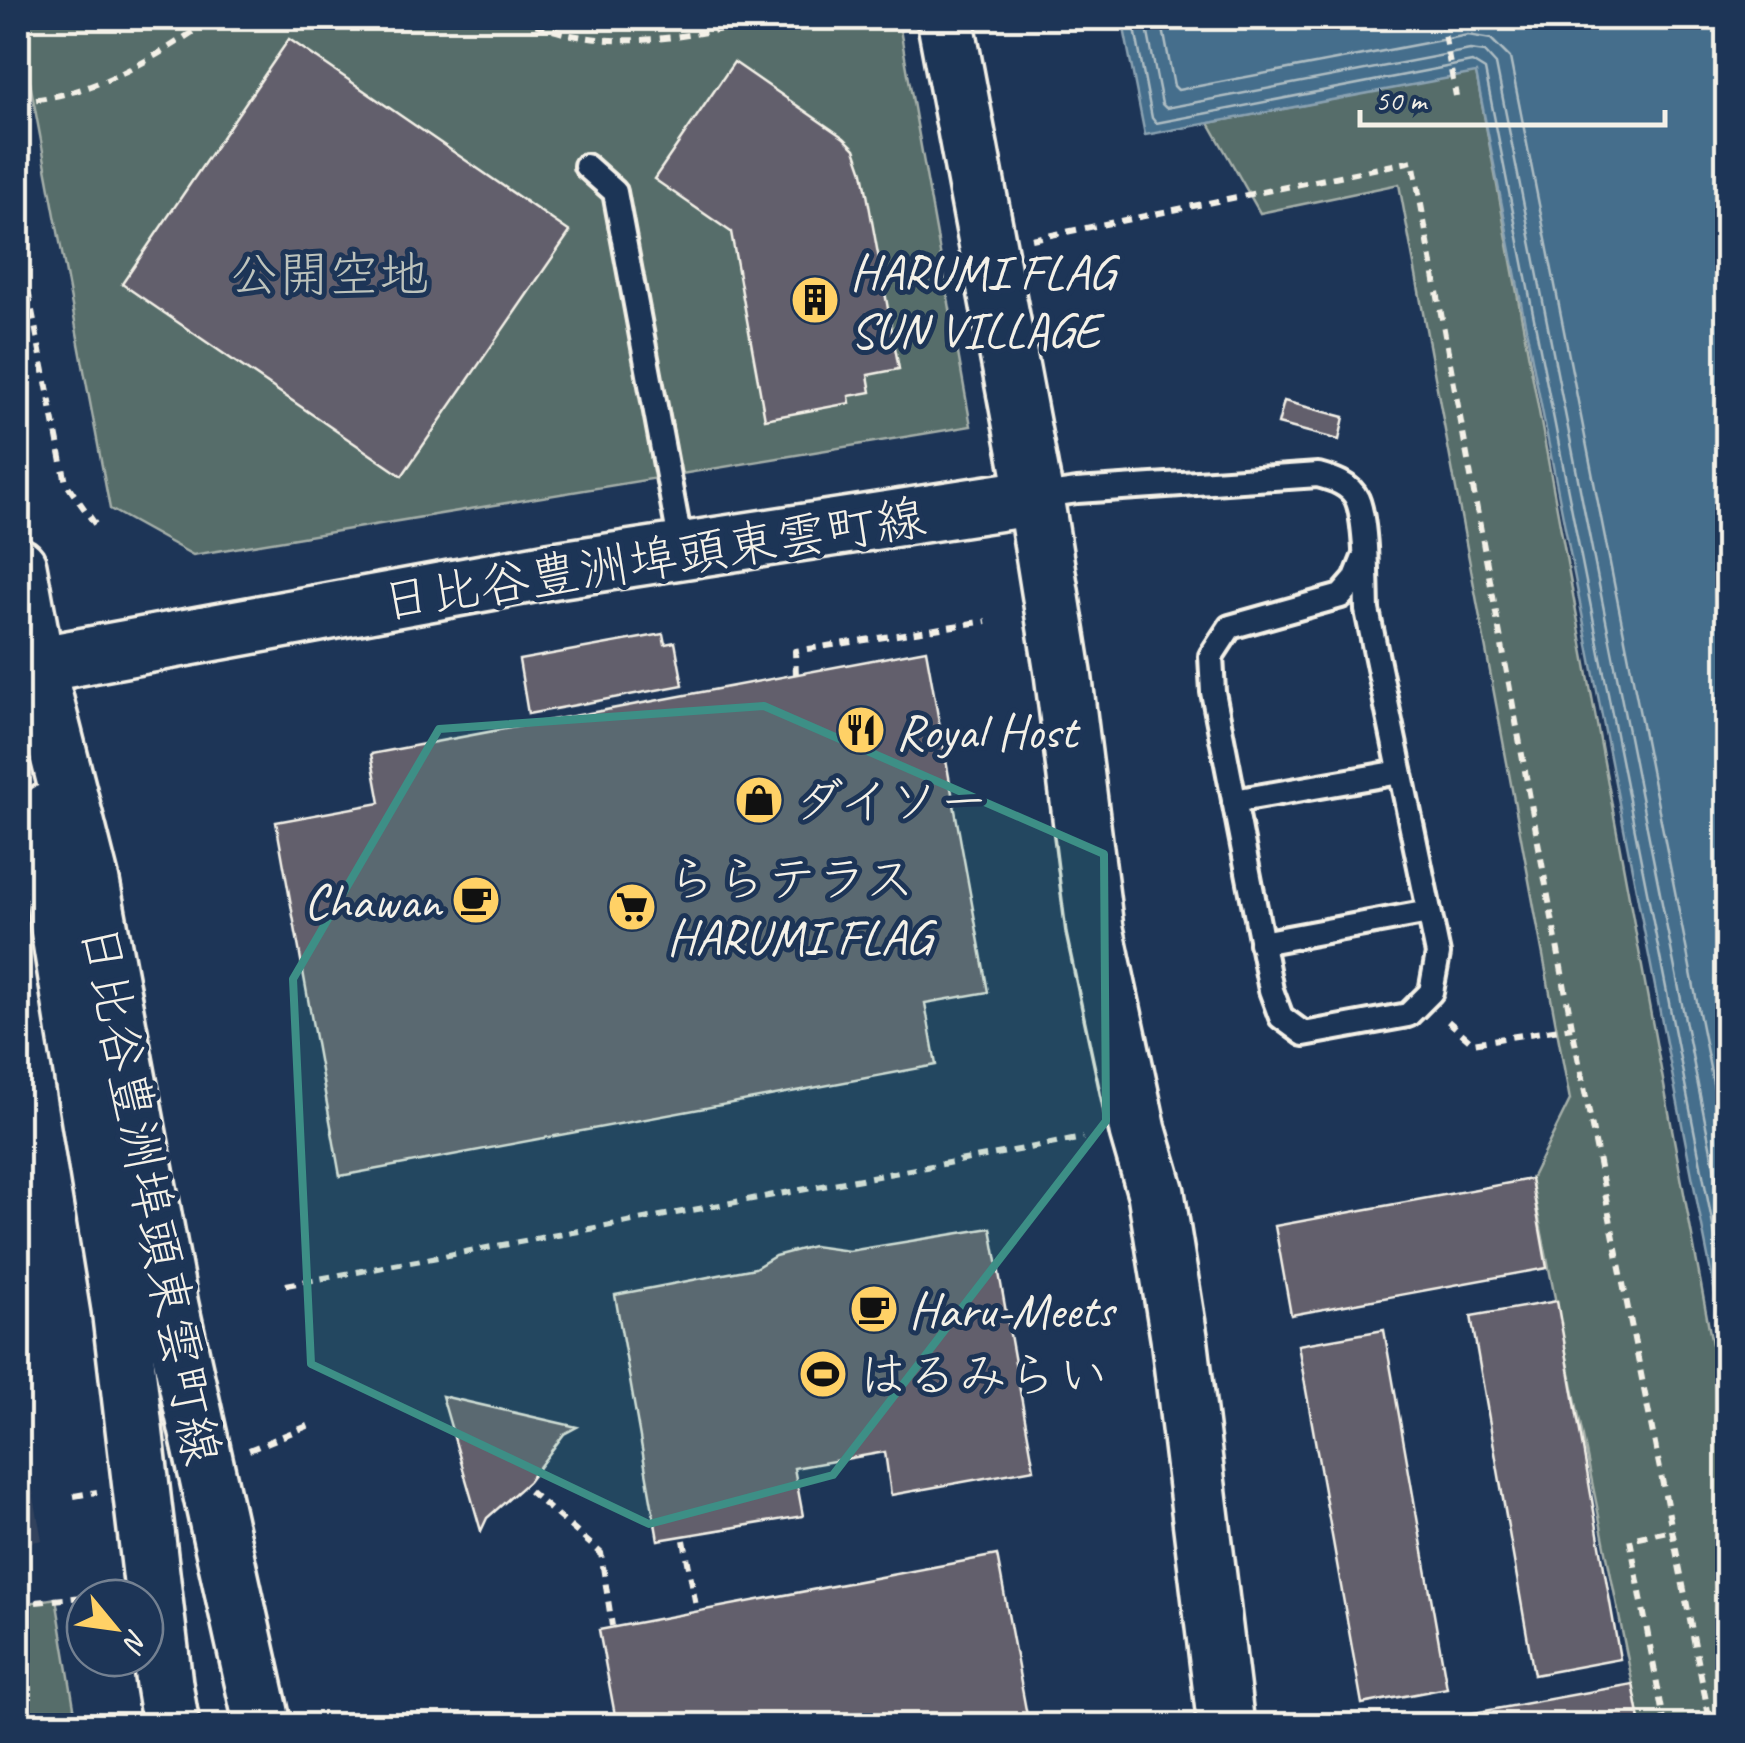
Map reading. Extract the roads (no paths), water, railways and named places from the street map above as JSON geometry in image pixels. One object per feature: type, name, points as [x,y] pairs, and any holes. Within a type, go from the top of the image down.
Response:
[{"type":"main road","points":[[945,18],[1035,497],[1064,673],[1096,929],[1138,1132],[1156,1194],[1180,1336],[1226,1726]]},
{"type":"main road","name":"日比谷豊洲埠頭東雲町線","points":[[27,666],[549,571],[1035,497]]},
{"type":"main road","points":[[18,566],[27,666]]},
{"type":"main road","name":"日比谷豊洲埠頭東雲町線","points":[[27,666],[91,882],[170,1306],[262,1726]]},
{"type":"main road","name":"日比谷豊洲埠頭東雲町線","points":[[27,666],[52,891],[120,1308],[172,1726]]},
{"type":"main road","points":[[194,1726],[192,1690],[206,1672],[248,1664]]},
{"type":"lane","points":[[586,166],[615,192],[682,550]]},
{"type":"lane","points":[[1035,497],[1318,475],[1339,480],[1357,498],[1365,556],[1367,610],[1438,954],[1431,992],[1408,1015],[1304,1034],[1281,1017],[1270,990],[1213,692],[1211,656],[1230,627],[1340,596],[1356,580],[1365,556]]},
{"type":"lane","points":[[1340,596],[1367,610]]},
{"type":"lane","points":[[1234,801],[1400,772]]},
{"type":"lane","points":[[1261,943],[1429,912]]},
{"type":"water","points":[[1122,18],[1727,18],[1727,1354],[1476,73],[1145,135]]},
{"type":"place","name":"HARUMI FLAG SUN VILLAGE","points":[[815,300]]},
{"type":"place","name":"Royal Host","points":[[861,730]]},
{"type":"place","name":"ダイソー","points":[[759,800]]},
{"type":"place","name":"Chawan","points":[[476,900]]},
{"type":"place","name":"ららテラス HARUMI FLAG","points":[[632,907]]},
{"type":"place","name":"Haru-Meets","points":[[874,1309]]},
{"type":"place","name":"はるみらい","points":[[823,1374]]},
{"type":"park label","name":"公開空地","points":[[329,273]]}]
